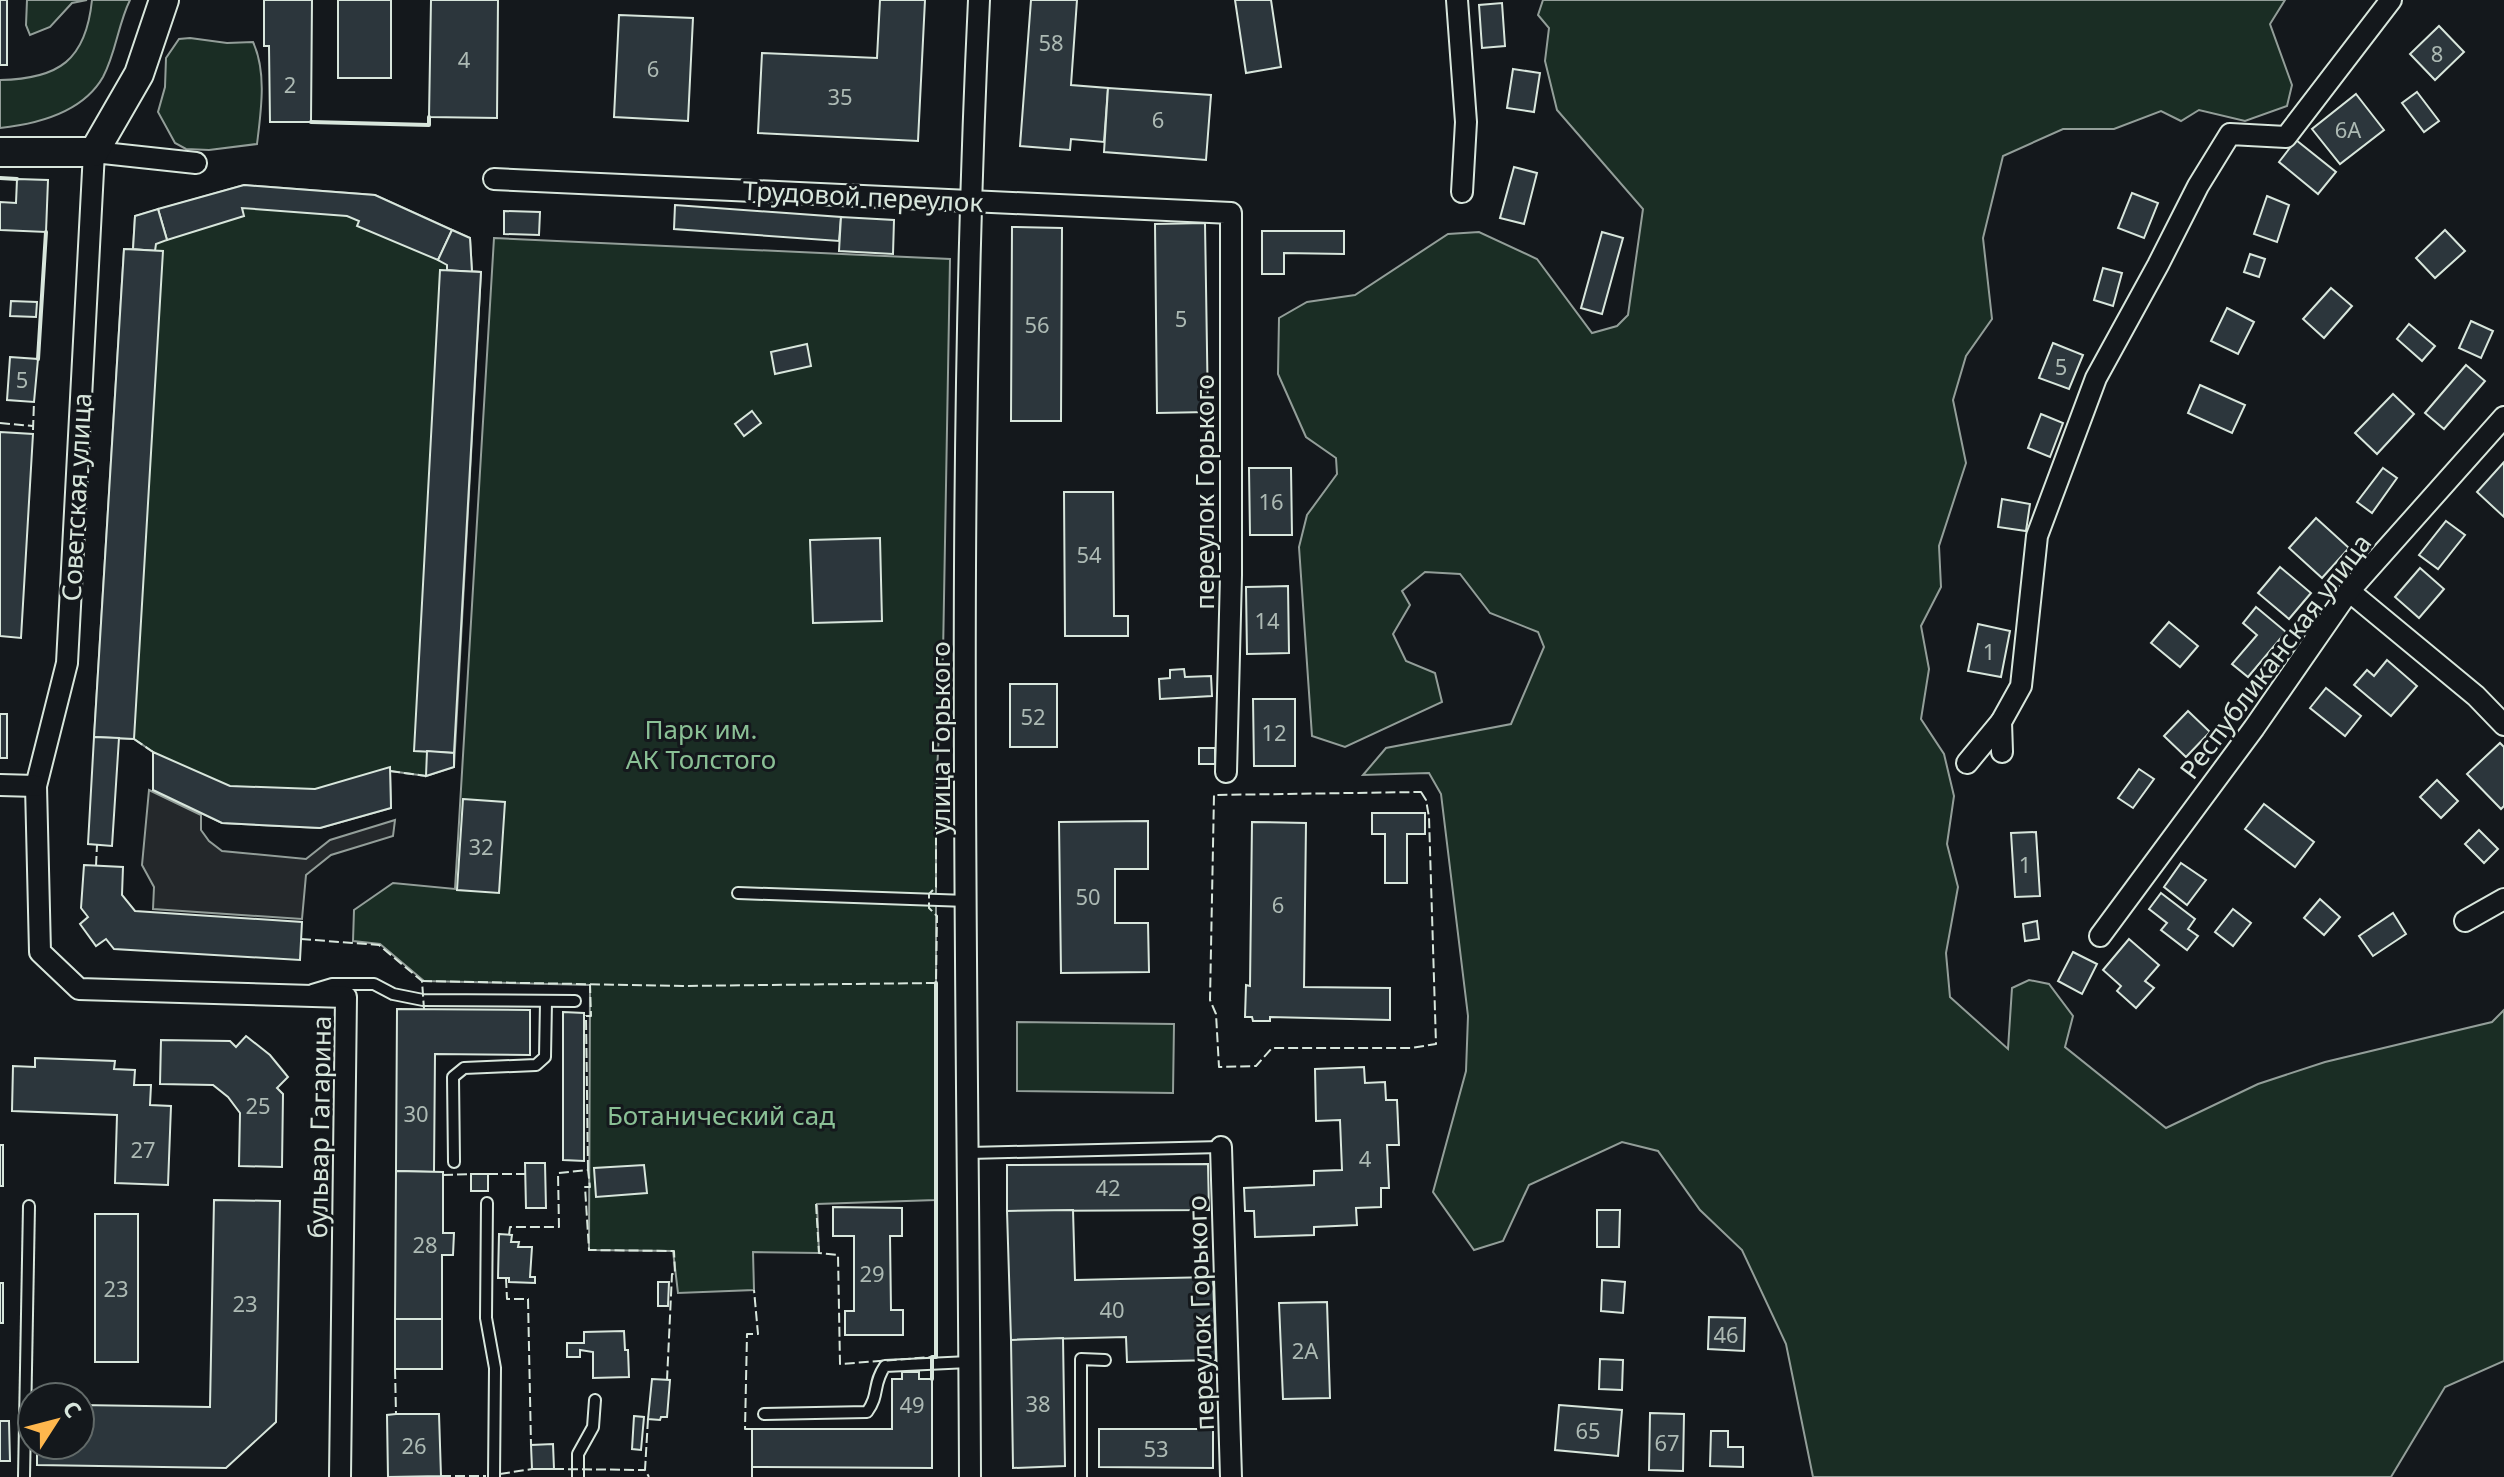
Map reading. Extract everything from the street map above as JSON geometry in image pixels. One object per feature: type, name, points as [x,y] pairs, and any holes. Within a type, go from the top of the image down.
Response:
[{"type":"main road","name":"Советская улица","points":[[94,152],[139,74],[164,0]]},
{"type":"main road","points":[[0,152],[94,152]]},
{"type":"street","name":"улица Горького","points":[[970,1477],[966,423],[969,202],[979,0]]},
{"type":"street","points":[[1457,0],[1466,122],[1462,192]]},
{"type":"street","points":[[1967,763],[2001,722],[2021,686],[2037,536],[2096,378],[2198,186],[2230,134],[2286,137],[2391,0]]},
{"type":"street","points":[[94,152],[196,163]]},
{"type":"street","name":"Советская улица","points":[[79,989],[40,952],[36,786],[67,663],[94,152]]},
{"type":"street","name":"Трудовой переулок","points":[[494,179],[1231,213]]},
{"type":"street","name":"переулок Горького","points":[[1226,772],[1231,575],[1231,213]]},
{"type":"street","name":"Республиканская улица","points":[[2100,936],[2254,728],[2349,591],[2504,417]]},
{"type":"street","points":[[2349,591],[2476,696],[2504,725]]},
{"type":"street","points":[[2001,722],[2002,752]]},
{"type":"street","points":[[0,785],[36,786]]},
{"type":"street","points":[[2465,921],[2504,899]]},
{"type":"street","name":"бульвар Гагарина","points":[[79,989],[346,997],[340,1477]]},
{"type":"street","name":"переулок Горького","points":[[1221,1147],[1231,1477]]},
{"type":"lane","points":[[738,893],[967,901]]},
{"type":"lane","points":[[295,995],[332,984],[374,984],[393,994],[423,1000],[575,1001]]},
{"type":"lane","points":[[454,1162],[453,1077],[464,1068],[536,1065],[545,1057],[546,1002]]},
{"type":"lane","points":[[969,1153],[1221,1147]]},
{"type":"lane","points":[[487,1203],[486,1318],[495,1368],[494,1477]]},
{"type":"lane","points":[[24,1477],[29,1206]]},
{"type":"lane","points":[[1081,1477],[1081,1359],[1105,1360]]},
{"type":"lane","points":[[764,1414],[867,1412],[875,1401],[876,1380],[885,1366],[969,1362]]},
{"type":"lane","points":[[578,1477],[578,1454],[593,1427],[595,1400]]},
{"type":"green space","points":[[27,0],[87,0],[72,3],[50,27],[30,35],[26,25]]},
{"type":"green space","points":[[92,0],[130,0],[103,77],[84,99],[58,114],[0,128],[0,80],[38,76],[66,62],[83,38]]},
{"type":"green space","points":[[1543,0],[2285,0],[2270,24],[2292,85],[2287,106],[2245,121],[2199,110],[2181,121],[2161,111],[2114,129],[2063,129],[2003,156],[1983,238],[1992,319],[1966,356],[1953,400],[1966,463],[1939,546],[1941,587],[1921,626],[1929,669],[1921,719],[1944,754],[1954,796],[1947,844],[1958,887],[1946,953],[1950,997],[2008,1049],[2012,988],[2029,980],[2049,984],[2073,1016],[2065,1047],[2166,1128],[2258,1084],[2325,1062],[2492,1022],[2504,1010],[2504,1361],[2445,1387],[2391,1477],[1813,1477],[1786,1344],[1742,1250],[1700,1210],[1658,1151],[1622,1142],[1529,1185],[1503,1241],[1474,1250],[1433,1192],[1466,1071],[1468,1016],[1441,794],[1429,773],[1363,775],[1386,748],[1511,724],[1544,647],[1538,632],[1490,613],[1460,574],[1425,572],[1402,591],[1410,605],[1393,634],[1406,661],[1435,673],[1442,702],[1345,747],[1312,736],[1299,547],[1307,515],[1337,474],[1336,458],[1306,437],[1278,374],[1279,318],[1307,302],[1355,295],[1448,234],[1479,232],[1537,259],[1592,333],[1617,326],[1628,315],[1643,209],[1557,110],[1545,61],[1549,28],[1538,15]]},
{"type":"green space","points":[[179,39],[227,43],[253,42],[261,79],[257,144],[209,150],[186,149],[175,143],[158,112],[165,87],[166,58]]},
{"type":"green space","points":[[244,185],[375,195],[470,238],[472,271],[481,272],[454,767],[426,776],[390,771],[391,808],[320,828],[222,823],[153,790],[153,752],[134,739],[94,737],[124,249],[133,249],[135,216]]},
{"type":"green space","name":"Парк им. АК Толстого","points":[[494,238],[950,259],[943,655],[936,791],[936,1200],[817,1204],[819,1253],[753,1252],[754,1290],[678,1293],[673,1251],[589,1250],[590,985],[424,981],[380,944],[353,941],[354,910],[393,883],[455,889]]},
{"type":"green space","points":[[1017,1022],[1174,1024],[1173,1093],[1017,1091]]},
{"type":"shaded area","points":[[149,790],[201,815],[201,830],[222,851],[306,859],[330,840],[395,820],[393,836],[331,855],[306,875],[302,919],[153,909],[154,887],[142,865]]},
{"type":"building","points":[[0,0],[7,0],[7,65],[0,65]]},
{"type":"building","points":[[264,0],[312,0],[311,122],[270,122],[269,46],[264,46]]},
{"type":"building","points":[[338,0],[391,0],[391,78],[338,78]]},
{"type":"building","points":[[431,0],[498,0],[497,118],[429,117]]},
{"type":"building","points":[[880,0],[925,0],[918,141],[758,133],[762,53],[877,58]]},
{"type":"building","points":[[1031,0],[1077,0],[1071,85],[1108,88],[1104,142],[1071,139],[1070,150],[1020,146]]},
{"type":"building","points":[[1235,0],[1271,0],[1281,67],[1246,73]]},
{"type":"building","points":[[1502,3],[1505,46],[1482,48],[1479,5]]},
{"type":"building","points":[[619,15],[693,18],[688,121],[614,117]]},
{"type":"building","points":[[2439,26],[2464,52],[2435,80],[2410,54]]},
{"type":"building","points":[[1513,69],[1540,73],[1534,112],[1507,108]]},
{"type":"building","points":[[1108,88],[1211,95],[1206,160],[1104,152]]},
{"type":"building","points":[[2417,92],[2439,121],[2424,132],[2402,103]]},
{"type":"building","points":[[2356,94],[2384,130],[2340,164],[2312,129]]},
{"type":"building","points":[[2296,140],[2336,172],[2318,194],[2279,162]]},
{"type":"building","points":[[1514,167],[1537,173],[1524,224],[1500,218]]},
{"type":"building","points":[[17,179],[48,180],[46,232],[0,230],[0,202],[16,203]]},
{"type":"building","points":[[244,185],[375,195],[452,230],[438,260],[357,226],[359,221],[347,216],[242,208],[244,216],[167,240],[158,209]]},
{"type":"building","points":[[2132,193],[2158,203],[2144,238],[2118,228]]},
{"type":"building","points":[[2267,196],[2289,205],[2277,242],[2254,234]]},
{"type":"building","points":[[675,205],[841,217],[839,241],[674,229]]},
{"type":"building","points":[[158,209],[167,240],[156,244],[155,251],[133,249],[135,216]]},
{"type":"building","points":[[504,211],[540,212],[539,235],[504,234]]},
{"type":"building","points":[[841,217],[894,220],[893,254],[839,251]]},
{"type":"building","points":[[1205,223],[1208,412],[1157,413],[1155,224]]},
{"type":"building","points":[[1012,227],[1062,228],[1061,421],[1011,421]]},
{"type":"building","points":[[452,230],[470,238],[472,272],[447,270],[447,265],[438,260]]},
{"type":"building","points":[[2445,230],[2465,251],[2435,278],[2416,258]]},
{"type":"building","points":[[1262,231],[1344,231],[1344,254],[1284,253],[1284,274],[1262,274]]},
{"type":"building","points":[[1602,232],[1623,238],[1602,314],[1581,308]]},
{"type":"building","points":[[124,249],[163,251],[134,739],[94,737]]},
{"type":"building","points":[[2250,254],[2265,259],[2259,277],[2244,272]]},
{"type":"building","points":[[2103,268],[2122,273],[2113,306],[2094,300]]},
{"type":"building","points":[[440,270],[481,272],[454,753],[414,751]]},
{"type":"building","points":[[2331,288],[2352,306],[2324,338],[2303,319]]},
{"type":"building","points":[[11,301],[37,302],[36,317],[10,316]]},
{"type":"building","points":[[2227,308],[2254,322],[2238,354],[2211,341]]},
{"type":"building","points":[[2471,321],[2493,331],[2481,358],[2459,348]]},
{"type":"building","points":[[2409,324],[2435,346],[2422,361],[2397,339]]},
{"type":"building","points":[[2053,343],[2083,355],[2069,389],[2039,378]]},
{"type":"building","points":[[807,344],[811,366],[775,374],[771,352]]},
{"type":"building","points":[[10,357],[38,359],[34,402],[7,400]]},
{"type":"building","points":[[2466,365],[2485,381],[2444,429],[2425,413]]},
{"type":"building","points":[[2200,385],[2245,405],[2232,433],[2188,413]]},
{"type":"building","points":[[2393,394],[2414,414],[2377,454],[2355,433]]},
{"type":"building","points":[[752,411],[761,423],[744,436],[735,424]]},
{"type":"building","points":[[2041,414],[2063,423],[2050,457],[2028,448]]},
{"type":"building","points":[[0,432],[33,434],[21,638],[0,636]]},
{"type":"building","points":[[2504,462],[2504,517],[2477,492]]},
{"type":"building","points":[[1249,468],[1291,468],[1292,535],[1250,535]]},
{"type":"building","points":[[2383,468],[2397,478],[2372,513],[2357,502]]},
{"type":"building","points":[[1064,492],[1113,492],[1114,616],[1128,616],[1128,636],[1065,636]]},
{"type":"building","points":[[2002,499],[2030,504],[2026,531],[1998,527]]},
{"type":"building","points":[[2316,518],[2349,548],[2322,578],[2289,548]]},
{"type":"building","points":[[2446,521],[2465,535],[2438,569],[2419,555]]},
{"type":"building","points":[[880,538],[882,621],[813,623],[810,540]]},
{"type":"building","points":[[2280,567],[2311,593],[2289,619],[2258,593]]},
{"type":"building","points":[[2420,568],[2444,589],[2419,618],[2395,597]]},
{"type":"building","points":[[1288,586],[1289,653],[1247,654],[1246,587]]},
{"type":"building","points":[[2256,607],[2286,632],[2248,677],[2232,664],[2257,635],[2243,623]]},
{"type":"building","points":[[2169,622],[2198,646],[2180,667],[2151,643]]},
{"type":"building","points":[[1978,624],[2010,631],[2001,677],[1968,671]]},
{"type":"building","points":[[2387,660],[2417,686],[2391,716],[2354,685],[2367,670],[2374,676]]},
{"type":"building","points":[[1184,669],[1185,677],[1211,676],[1212,696],[1160,699],[1159,679],[1170,678],[1170,670]]},
{"type":"building","points":[[1010,684],[1057,684],[1057,747],[1010,747]]},
{"type":"building","points":[[2326,688],[2361,716],[2345,736],[2310,708]]},
{"type":"building","points":[[1253,699],[1295,699],[1295,766],[1254,766]]},
{"type":"building","points":[[2188,711],[2210,732],[2186,757],[2164,736]]},
{"type":"building","points":[[0,714],[7,714],[7,758],[0,758]]},
{"type":"building","points":[[94,737],[119,738],[112,846],[88,844]]},
{"type":"building","points":[[2500,743],[2504,747],[2504,806],[2501,809],[2467,774]]},
{"type":"building","points":[[1199,748],[1215,748],[1215,764],[1199,764]]},
{"type":"building","points":[[427,751],[454,753],[454,767],[426,776]]},
{"type":"building","points":[[153,752],[230,786],[315,789],[390,767],[391,808],[320,828],[222,823],[153,790]]},
{"type":"building","points":[[2139,769],[2154,779],[2133,808],[2118,798]]},
{"type":"building","points":[[2437,780],[2458,801],[2441,818],[2420,797]]},
{"type":"building","points":[[463,799],[505,802],[499,893],[457,890]]},
{"type":"building","points":[[2264,804],[2314,842],[2295,867],[2245,829]]},
{"type":"building","points":[[1372,813],[1425,813],[1425,834],[1407,834],[1407,883],[1385,883],[1385,834],[1372,834]]},
{"type":"building","points":[[1148,821],[1148,869],[1115,869],[1115,923],[1148,923],[1149,972],[1061,973],[1059,822]]},
{"type":"building","points":[[1252,822],[1306,823],[1304,987],[1390,988],[1390,1020],[1270,1017],[1270,1021],[1253,1021],[1252,1017],[1245,1017],[1246,985],[1250,986]]},
{"type":"building","points":[[2479,830],[2498,849],[2484,863],[2465,844]]},
{"type":"building","points":[[2036,832],[2040,896],[2015,897],[2011,833]]},
{"type":"building","points":[[2181,863],[2206,880],[2187,905],[2164,887]]},
{"type":"building","points":[[84,865],[123,867],[122,895],[135,911],[302,922],[300,960],[114,949],[106,939],[96,946],[80,924],[88,917],[81,908]]},
{"type":"building","points":[[2161,893],[2195,919],[2188,929],[2198,936],[2187,950],[2161,930],[2167,923],[2149,909]]},
{"type":"building","points":[[2320,899],[2340,917],[2324,935],[2304,918]]},
{"type":"building","points":[[2233,909],[2251,923],[2233,946],[2215,932]]},
{"type":"building","points":[[2393,913],[2406,934],[2373,956],[2359,936]]},
{"type":"building","points":[[2037,921],[2039,939],[2025,941],[2023,924]]},
{"type":"building","points":[[2129,939],[2159,965],[2145,981],[2154,988],[2136,1008],[2117,991],[2121,986],[2103,970]]},
{"type":"building","points":[[2073,952],[2097,964],[2082,994],[2058,981]]},
{"type":"building","points":[[397,1009],[530,1010],[530,1055],[435,1054],[434,1172],[396,1171]]},
{"type":"building","points":[[563,1012],[584,1013],[584,1161],[563,1160]]},
{"type":"building","points":[[246,1036],[270,1055],[288,1077],[277,1088],[283,1094],[282,1167],[239,1166],[240,1113],[228,1097],[213,1085],[160,1084],[161,1040],[230,1041],[236,1047]]},
{"type":"building","points":[[35,1058],[115,1061],[114,1069],[135,1070],[134,1085],[151,1085],[150,1105],[171,1106],[168,1185],[115,1183],[117,1115],[12,1111],[13,1066],[35,1067]]},
{"type":"building","points":[[1364,1067],[1365,1083],[1385,1082],[1386,1100],[1397,1100],[1399,1145],[1387,1145],[1389,1188],[1381,1188],[1381,1207],[1356,1208],[1357,1225],[1314,1227],[1314,1235],[1255,1237],[1254,1211],[1245,1211],[1244,1188],[1314,1185],[1314,1171],[1342,1170],[1340,1120],[1316,1121],[1315,1069]]},
{"type":"building","points":[[0,1145],[3,1145],[3,1186],[0,1186]]},
{"type":"building","points":[[525,1163],[545,1163],[546,1208],[526,1208]]},
{"type":"building","points":[[1208,1164],[1209,1210],[1007,1211],[1007,1165]]},
{"type":"building","points":[[644,1165],[647,1193],[596,1197],[594,1168]]},
{"type":"building","points":[[396,1171],[443,1172],[443,1233],[454,1233],[453,1255],[442,1255],[442,1319],[395,1319]]},
{"type":"building","points":[[471,1174],[488,1174],[488,1191],[471,1191]]},
{"type":"building","points":[[214,1200],[280,1201],[276,1422],[226,1468],[37,1465],[37,1461],[96,1461],[96,1405],[210,1407]]},
{"type":"building","points":[[833,1207],[902,1208],[902,1236],[890,1236],[891,1310],[903,1310],[903,1335],[845,1335],[845,1311],[854,1311],[854,1236],[833,1236]]},
{"type":"building","points":[[1073,1210],[1075,1280],[1213,1277],[1216,1360],[1127,1362],[1126,1337],[1011,1340],[1007,1211]]},
{"type":"building","points":[[1597,1210],[1620,1210],[1619,1247],[1597,1247]]},
{"type":"building","points":[[95,1214],[138,1214],[138,1362],[95,1362]]},
{"type":"building","points":[[499,1234],[512,1235],[511,1242],[519,1242],[518,1247],[532,1247],[530,1277],[535,1277],[535,1283],[509,1282],[509,1278],[498,1278]]},
{"type":"building","points":[[1602,1280],[1625,1282],[1623,1313],[1601,1311]]},
{"type":"building","points":[[658,1282],[669,1282],[668,1306],[658,1306]]},
{"type":"building","points":[[0,1283],[3,1283],[3,1323],[0,1323]]},
{"type":"building","points":[[1327,1302],[1330,1398],[1283,1399],[1279,1303]]},
{"type":"building","points":[[1709,1317],[1745,1318],[1744,1351],[1708,1349]]},
{"type":"building","points":[[395,1319],[442,1319],[442,1369],[395,1369]]},
{"type":"building","points":[[624,1331],[629,1377],[593,1378],[593,1352],[580,1350],[580,1357],[567,1357],[567,1343],[584,1343],[584,1332]]},
{"type":"building","points":[[1063,1338],[1065,1466],[1013,1468],[1011,1340]]},
{"type":"building","points":[[1600,1359],[1623,1360],[1622,1390],[1599,1389]]},
{"type":"building","points":[[902,1372],[919,1372],[919,1379],[932,1379],[932,1468],[752,1467],[752,1429],[892,1429],[892,1379],[902,1379]]},
{"type":"building","points":[[652,1379],[670,1380],[667,1417],[660,1420],[648,1419]]},
{"type":"building","points":[[1559,1405],[1622,1410],[1618,1456],[1555,1450]]},
{"type":"building","points":[[1650,1413],[1684,1414],[1683,1471],[1649,1470]]},
{"type":"building","points":[[439,1414],[441,1476],[388,1477],[387,1415]]},
{"type":"building","points":[[634,1416],[644,1417],[641,1450],[632,1449]]},
{"type":"building","points":[[0,1421],[9,1421],[10,1461],[0,1461]]},
{"type":"building","points":[[1099,1429],[1213,1429],[1213,1468],[1099,1467]]},
{"type":"building","points":[[1711,1431],[1728,1431],[1728,1447],[1743,1447],[1743,1467],[1710,1466]]},
{"type":"building","points":[[553,1444],[554,1469],[532,1469],[531,1445]]},
{"type":"fence","points":[[33,430],[34,402]]},
{"type":"fence","points":[[0,423],[33,426]]},
{"type":"fence","points":[[134,739],[153,752]]},
{"type":"fence","points":[[390,771],[426,776]]},
{"type":"fence","points":[[422,981],[683,986],[936,983],[937,916],[929,908],[929,894],[936,887],[936,791]]},
{"type":"fence","points":[[1421,792],[1429,817],[1436,1044],[1411,1048],[1272,1048],[1256,1066],[1219,1067],[1216,1014],[1210,1000],[1214,795],[1421,792]]},
{"type":"fence","points":[[96,866],[97,845]]},
{"type":"fence","points":[[301,939],[379,945],[422,981],[424,1009]]},
{"type":"fence","points":[[588,1170],[586,1016],[591,1016],[590,984]]},
{"type":"fence","points":[[509,1235],[510,1227],[559,1227],[558,1173],[588,1170],[590,1187],[585,1187],[589,1250],[674,1251],[667,1380]]},
{"type":"fence","points":[[443,1175],[471,1174]]},
{"type":"fence","points":[[488,1174],[525,1174]]},
{"type":"fence","points":[[816,1204],[819,1253],[838,1255],[840,1364],[932,1357]]},
{"type":"fence","points":[[506,1278],[507,1299],[528,1299],[531,1445]]},
{"type":"fence","points":[[752,1429],[745,1429],[747,1334],[758,1334],[754,1290]]},
{"type":"fence","points":[[395,1369],[396,1414]]},
{"type":"fence","points":[[648,1419],[645,1470],[649,1477]]},
{"type":"fence","points":[[752,1467],[752,1477]]},
{"type":"fence","points":[[500,1474],[532,1469]]},
{"type":"fence","points":[[554,1469],[645,1470]]},
{"type":"fence","points":[[441,1476],[486,1476]]},
{"type":"wall","points":[[311,122],[429,125],[429,117]]},
{"type":"wall","points":[[0,178],[17,179]]},
{"type":"wall","points":[[38,359],[46,232]]},
{"type":"wall","points":[[932,1379],[932,1357],[936,1357],[936,983]]},
{"type":"park label","name":"Ботанический сад","points":[[721,1115]]}]
